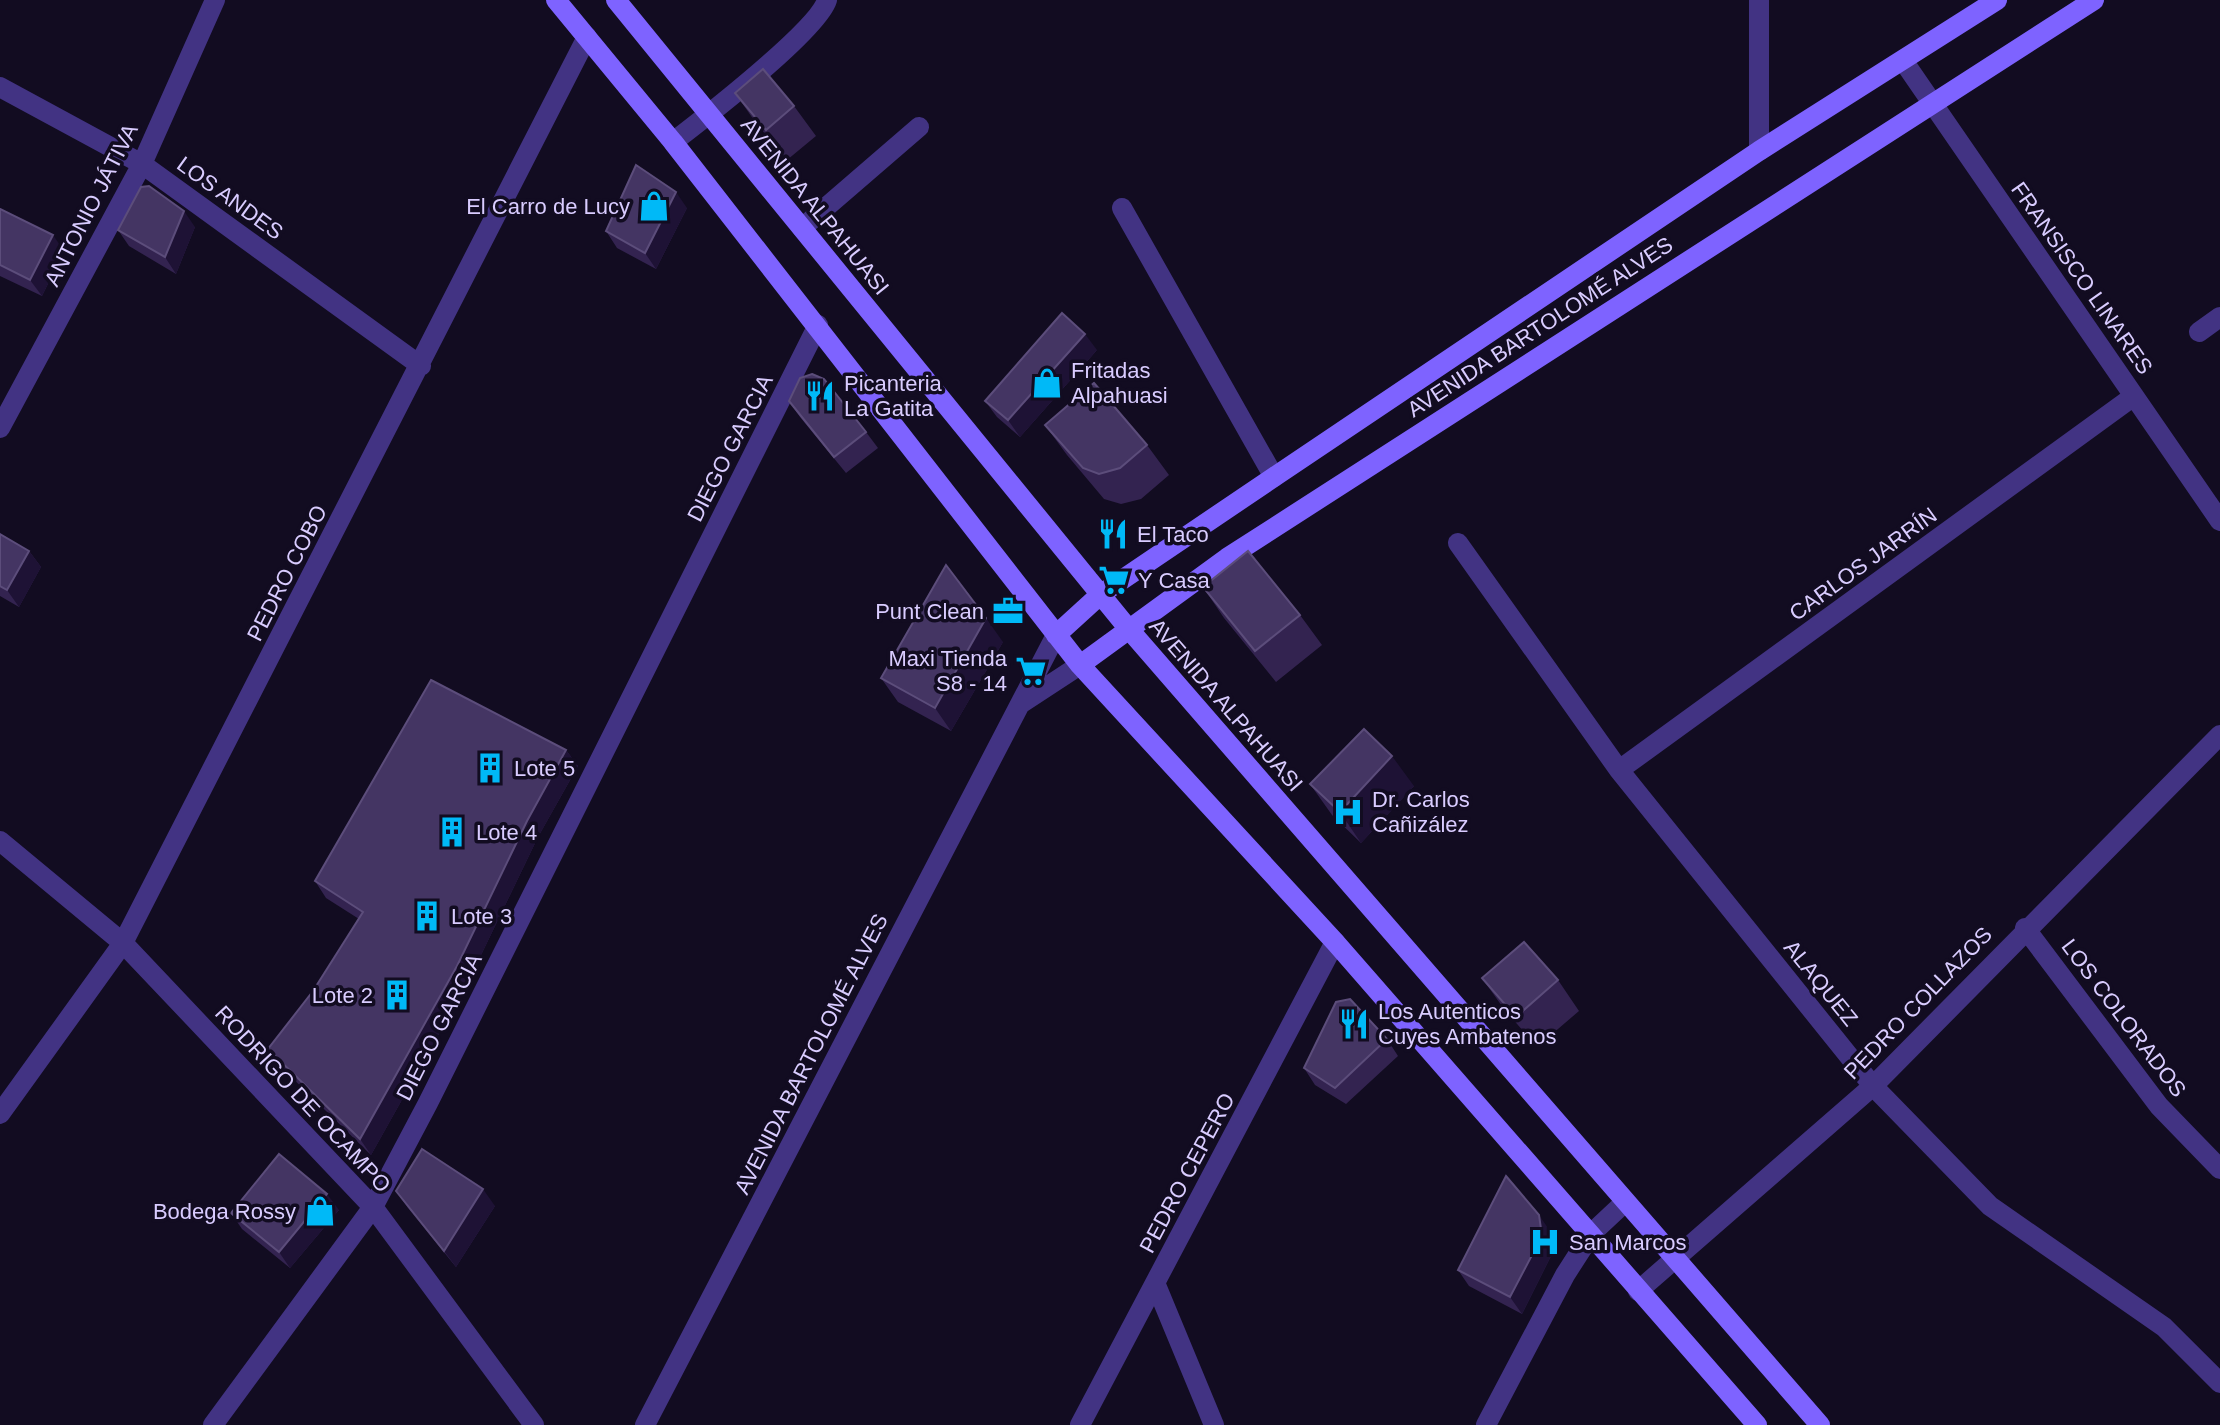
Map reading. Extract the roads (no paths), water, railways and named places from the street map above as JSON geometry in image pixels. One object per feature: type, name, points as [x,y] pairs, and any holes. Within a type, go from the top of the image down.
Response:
[{"type":"main road","points":[[556,0],[818,325],[1080,665],[1335,942],[1757,1425]]},
{"type":"main road","name":"AVENIDA ALPAHUASI","points":[[616,0],[1127,627],[1674,1261],[1820,1425]]},
{"type":"main road","name":"AVENIDA BARTOLOMÉ ALVES","points":[[1056,635],[1101,594],[1274,477],[1759,151],[1904,62],[1997,0]]},
{"type":"main road","name":"AVENIDA BARTOLOMÉ ALVES","points":[[1080,665],[1127,627],[1266,533],[2094,0]]},
{"type":"street","name":"ANTONIO JÁTIVA","points":[[0,428],[142,164],[215,0]]},
{"type":"street","points":[[673,142],[709,114],[819,15],[827,0]]},
{"type":"street","points":[[1759,0],[1759,151]]},
{"type":"street","name":"PEDRO COBO","points":[[0,1114],[123,943],[587,37]]},
{"type":"street","name":"FRANSISCO LINARES","points":[[1904,62],[2220,521]]},
{"type":"street","name":"LOS ANDES","points":[[0,87],[142,164],[421,366]]},
{"type":"street","points":[[802,228],[919,127]]},
{"type":"street","points":[[1122,208],[1274,477]]},
{"type":"street","points":[[2199,332],[2220,317]]},
{"type":"street","name":"DIEGO GARCIA","points":[[213,1425],[373,1207],[818,325]]},
{"type":"street","name":"CARLOS JARRÍN","points":[[1619,770],[2134,396]]},
{"type":"street","name":"ALAQUEZ","points":[[1458,543],[1619,770],[1873,1086],[1990,1206],[2164,1327],[2220,1383]]},
{"type":"street","name":"AVENIDA BARTOLOMÉ ALVES","points":[[645,1425],[1056,635]]},
{"type":"street","name":"AVENIDA BARTOLOMÉ ALVES","points":[[1019,706],[1080,665]]},
{"type":"street","name":"PEDRO COLLAZOS","points":[[1638,1291],[1873,1086],[2025,928],[2220,735]]},
{"type":"street","name":"RODRIGO DE OCAMPO","points":[[0,841],[123,943],[373,1207],[534,1425]]},
{"type":"street","name":"LOS COLORADOS","points":[[2025,928],[2159,1106],[2220,1169]]},
{"type":"street","name":"PEDRO CEPERO","points":[[1080,1425],[1335,942]]},
{"type":"street","points":[[1486,1425],[1565,1275],[1592,1233],[1624,1203]]},
{"type":"street","points":[[1156,1285],[1214,1425]]},
{"type":"place","name":"El Carro de Lucy","points":[[654,206]]},
{"type":"place","name":"Fritadas Alpahuasi","points":[[1047,383]]},
{"type":"place","name":"Picanteria La Gatita","points":[[820,396]]},
{"type":"place","name":"El Taco","points":[[1113,534]]},
{"type":"place","name":"Y Casa","points":[[1114,580]]},
{"type":"place","name":"Punt Clean","points":[[1008,611]]},
{"type":"place","name":"Maxi Tienda S8 - 14","points":[[1031,671]]},
{"type":"place","name":"Lote 5","points":[[490,768]]},
{"type":"place","name":"Dr. Carlos Cañizález","points":[[1348,812]]},
{"type":"place","name":"Lote 4","points":[[452,832]]},
{"type":"place","name":"Lote 3","points":[[427,916]]},
{"type":"place","name":"Lote 2","points":[[397,995]]},
{"type":"place","name":"Los Autenticos Cuyes Ambatenos","points":[[1354,1024]]},
{"type":"place","name":"Bodega Rossy","points":[[320,1211]]},
{"type":"place","name":"San Marcos","points":[[1545,1242]]}]
